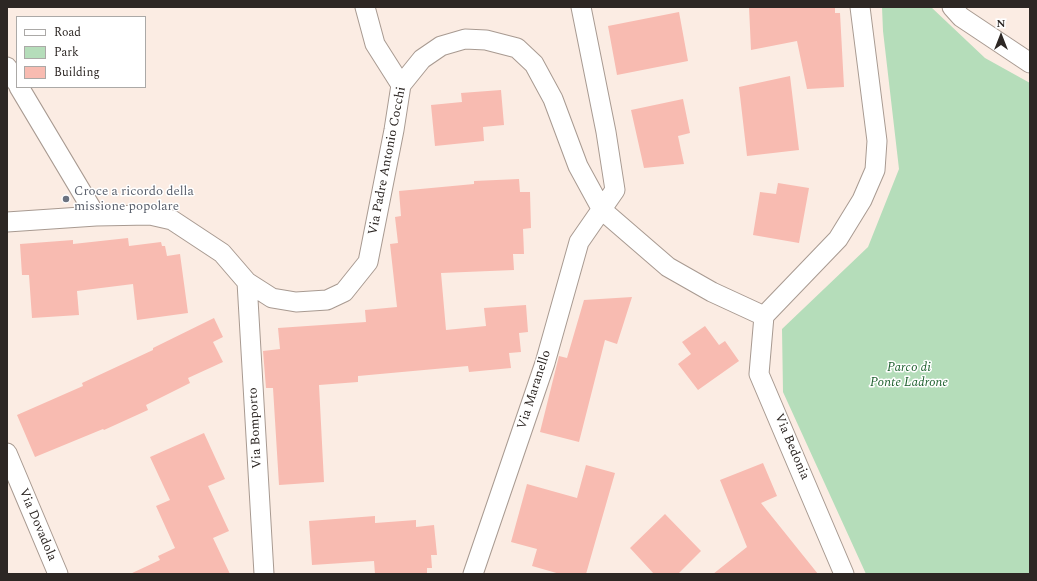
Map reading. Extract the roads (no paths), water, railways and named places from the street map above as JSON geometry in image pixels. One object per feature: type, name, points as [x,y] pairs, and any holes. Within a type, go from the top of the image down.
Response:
[{"type":"street","points":[[365,7],[375,44],[401,85]]},
{"type":"street","name":"Via Maranello","points":[[474,574],[545,363],[579,242],[615,190],[606,132],[581,7]]},
{"type":"street","points":[[764,316],[838,239],[862,200],[875,170],[877,141],[860,7]]},
{"type":"street","points":[[952,7],[961,17],[1030,63]]},
{"type":"street","name":"Via Padre Antonio Cocchi","points":[[7,222],[96,216],[150,215],[172,220],[222,253],[247,282],[272,298],[296,302],[327,300],[344,292],[368,262],[394,130],[401,85],[422,59],[441,46],[465,39],[486,40],[517,48],[534,64],[553,100],[578,166],[602,210],[668,266],[712,292],[764,316]]},
{"type":"street","points":[[7,67],[16,82]]},
{"type":"street","points":[[20,88],[96,216]]},
{"type":"street","name":"Via Bomporto","points":[[247,282],[264,574]]},
{"type":"street","name":"Via Bedonia","points":[[764,316],[760,374],[844,574]]},
{"type":"street","name":"Via Dovadola","points":[[7,453],[58,574]]},
{"type":"place","name":"Croce a ricordo della missione popolare","points":[[66,199]]},
{"type":"park label","name":"Parco di Ponte Ladrone","points":[[909,376]]}]
